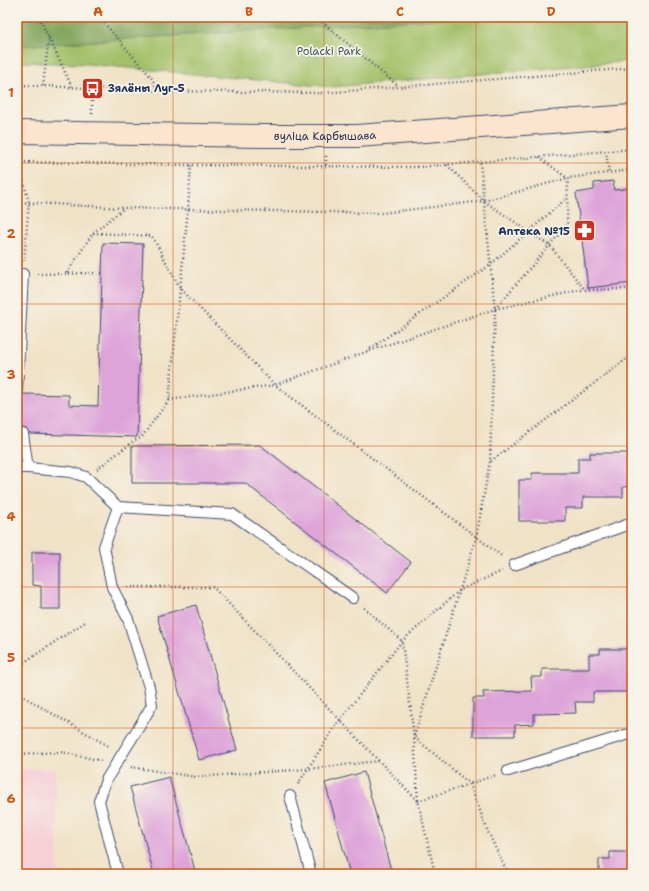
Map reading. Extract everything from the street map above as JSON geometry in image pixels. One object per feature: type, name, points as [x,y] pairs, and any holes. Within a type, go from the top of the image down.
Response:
[{"type":"main road","name":"вуліца Карбышава","points":[[17,132],[357,136],[632,116]]},
{"type":"lane","points":[[17,392],[23,274]]},
{"type":"lane","points":[[23,434],[28,468]]},
{"type":"lane","points":[[17,468],[71,472],[86,477],[118,507],[232,514],[352,598]]},
{"type":"lane","points":[[118,507],[104,547],[112,587],[128,619],[149,687],[152,705],[106,780],[99,801],[118,874]]},
{"type":"lane","points":[[514,565],[632,523]]},
{"type":"lane","points":[[508,771],[632,733]]},
{"type":"lane","points":[[290,796],[311,874]]},
{"type":"path","points":[[39,17],[72,88]]},
{"type":"path","points":[[99,17],[151,77],[158,91]]},
{"type":"path","points":[[316,17],[399,86]]},
{"type":"path","points":[[43,86],[49,37]]},
{"type":"path","points":[[17,85],[158,91],[323,92],[632,68]]},
{"type":"path","points":[[102,273],[23,274],[30,202],[18,162],[191,166],[418,167],[632,149]]},
{"type":"path","points":[[606,151],[609,173]]},
{"type":"path","points":[[539,157],[568,178]]},
{"type":"path","points":[[414,738],[476,538],[490,461],[495,309],[480,162]]},
{"type":"path","points":[[446,164],[484,201],[550,246],[585,290]]},
{"type":"path","points":[[86,477],[134,440],[141,438],[169,400],[191,166]]},
{"type":"path","points":[[17,202],[124,208],[188,208],[380,213],[484,201],[568,178],[632,170]]},
{"type":"path","points":[[495,309],[568,225],[568,178]]},
{"type":"path","points":[[363,353],[490,265],[568,197]]},
{"type":"path","points":[[66,274],[93,233],[124,208]]},
{"type":"path","points":[[93,233],[152,236],[180,288],[275,385],[476,538],[514,565],[460,590],[402,641],[340,720],[290,796]]},
{"type":"path","points":[[169,400],[275,385],[363,353],[495,309],[585,290],[631,289]]},
{"type":"path","points":[[490,461],[632,355]]},
{"type":"path","points":[[112,587],[213,587],[418,801]]},
{"type":"path","points":[[352,598],[402,641],[414,738],[418,801],[435,874]]},
{"type":"path","points":[[17,667],[86,622]]},
{"type":"path","points":[[17,693],[122,754]]},
{"type":"path","points":[[414,738],[470,784],[488,832],[508,874]]},
{"type":"path","points":[[17,754],[62,752],[116,764],[196,777],[307,770],[379,762]]},
{"type":"path","points":[[418,801],[508,771]]},
{"type":"shaded area","points":[[17,769],[55,769],[58,874],[17,874]]},
{"type":"green space","name":"Polacki Park","points":[[17,17],[632,17],[632,61],[332,87],[86,64],[17,62]]},
{"type":"green space","points":[[17,17],[466,17],[17,46]]},
{"type":"building","points":[[613,181],[614,190],[632,188],[632,283],[588,288],[576,193],[594,190],[594,183]]},
{"type":"building","points":[[103,243],[143,244],[137,437],[30,434],[28,430],[22,428],[17,432],[17,398],[20,398],[23,394],[69,395],[69,405],[98,406]]},
{"type":"building","points":[[260,445],[411,562],[387,593],[245,483],[132,483],[132,446]]},
{"type":"building","points":[[590,453],[632,453],[632,486],[623,487],[623,497],[583,497],[583,508],[565,508],[565,521],[519,521],[519,480],[532,480],[532,473],[578,473],[578,458],[590,458]]},
{"type":"building","points":[[32,552],[60,552],[60,609],[41,609],[41,586],[32,585]]},
{"type":"building","points":[[196,605],[237,750],[199,760],[157,616]]},
{"type":"building","points":[[600,649],[632,649],[632,692],[593,692],[593,702],[575,702],[576,713],[534,714],[534,724],[515,725],[515,736],[473,736],[473,698],[484,698],[483,692],[532,691],[531,677],[542,677],[542,669],[589,669],[589,654],[600,654]]},
{"type":"building","points":[[364,772],[392,874],[350,874],[325,783]]},
{"type":"building","points":[[169,777],[196,874],[154,874],[130,787]]},
{"type":"building","points":[[610,852],[632,852],[632,874],[599,874],[599,859],[610,859]]},
{"type":"place","name":"Зялёны Луг-5","points":[[92,88]]},
{"type":"place","name":"Аптека №15","points":[[585,231]]}]
